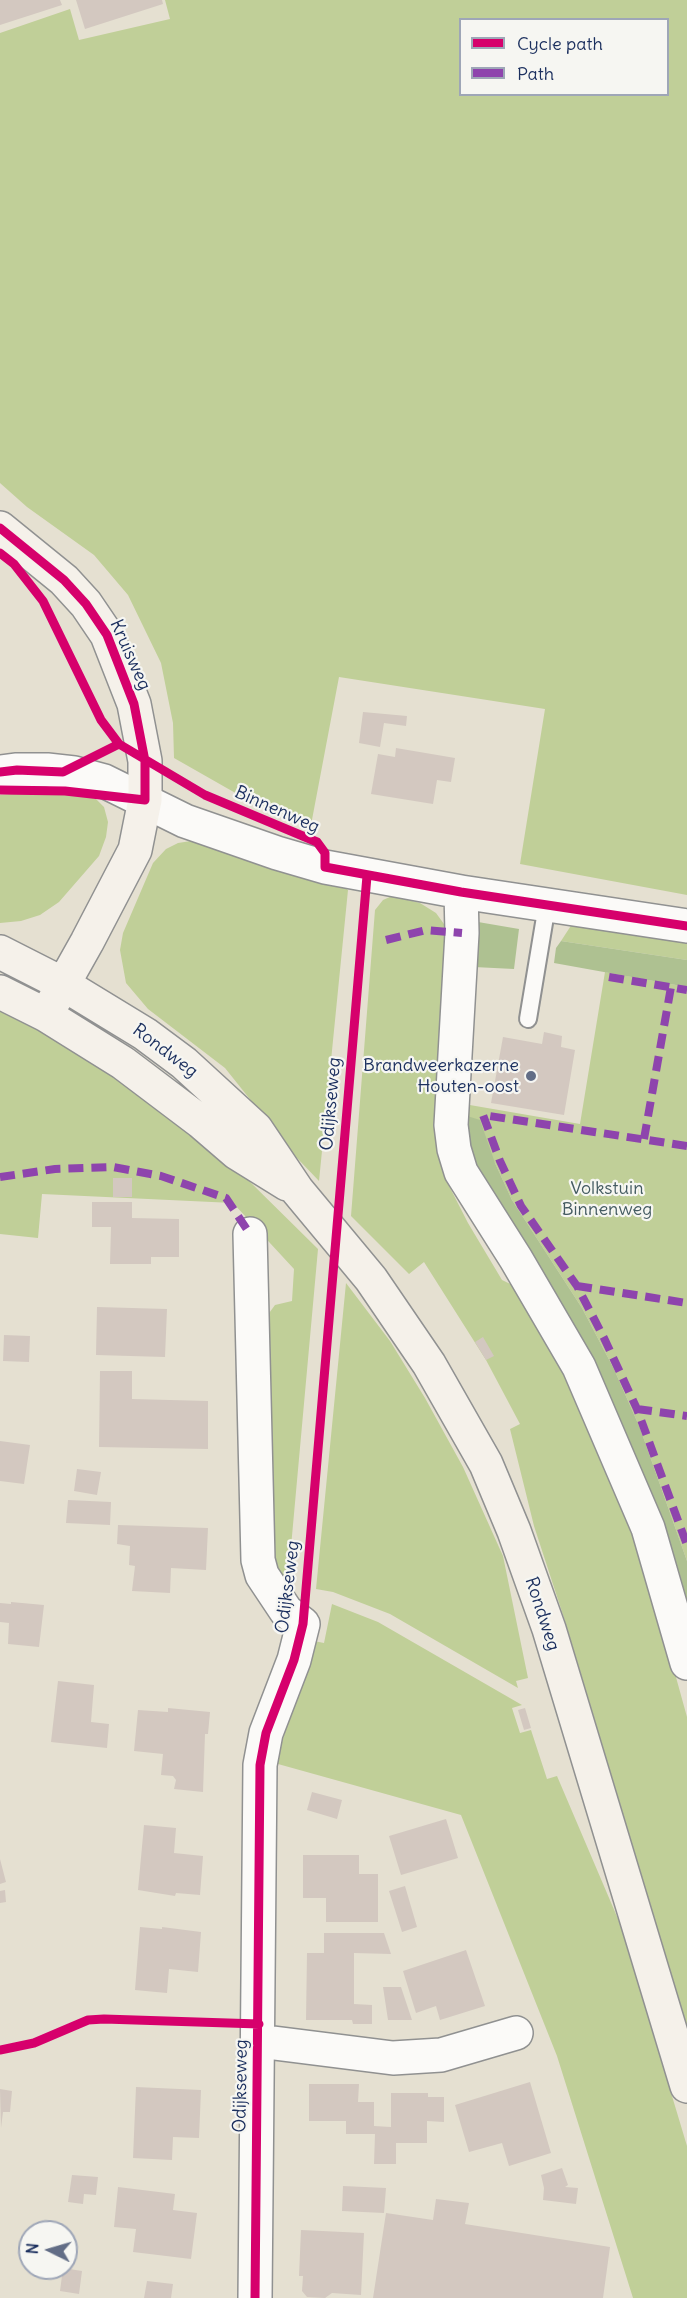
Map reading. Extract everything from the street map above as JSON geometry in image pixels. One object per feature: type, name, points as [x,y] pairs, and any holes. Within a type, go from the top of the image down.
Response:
[{"type":"main road","name":"Kruisweg","points":[[0,528],[64,580],[86,604],[106,635],[134,704],[145,761],[145,800],[142,823],[132,856],[46,1015]]},
{"type":"main road","name":"Rondweg","points":[[0,952],[63,984],[145,1034],[217,1092],[256,1129],[297,1190],[371,1279],[406,1329],[457,1410],[490,1474],[514,1531],[549,1629],[687,2086]]},
{"type":"main road","name":"Rondweg","points":[[0,992],[46,1015],[123,1063],[201,1122],[237,1153],[297,1190]]},
{"type":"street","name":"Binnenweg","points":[[0,772],[47,770],[104,781],[206,829],[310,863],[367,876],[687,927]]},
{"type":"street","points":[[461,892],[462,933],[451,1125],[454,1149],[461,1172],[516,1259],[579,1367],[648,1528],[687,1663]]},
{"type":"street","name":"Odijkseweg","points":[[250,1234],[258,1560],[262,1575],[286,1611],[303,1624],[294,1660],[266,1733],[260,1765],[255,2298]]},
{"type":"street","name":"Odijkseweg","points":[[258,2041],[393,2058],[441,2055],[516,2033]]},
{"type":"lane","points":[[528,1019],[547,905]]},
{"type":"green space","points":[[165,0],[687,0],[687,895],[520,864],[545,709],[339,677],[311,825],[246,799],[174,758],[173,723],[161,663],[128,595],[94,555],[27,507],[0,483],[0,33],[70,9],[79,40],[170,19]]},
{"type":"green space","points":[[33,792],[94,797],[104,807],[108,822],[106,837],[99,856],[59,902],[40,915],[21,921],[0,923],[0,795]]},
{"type":"green space","points":[[206,842],[338,883],[348,890],[319,1181],[297,1158],[225,1068],[148,1009],[126,983],[120,950],[123,933],[153,863],[166,849],[178,843]]},
{"type":"green space","points":[[392,896],[420,903],[436,913],[444,924],[453,954],[445,1178],[468,1223],[502,1280],[527,1292],[633,1522],[687,1717],[687,2026],[534,1526],[510,1429],[520,1424],[486,1360],[424,1262],[409,1274],[351,1216],[375,910],[383,900]]},
{"type":"green space","points":[[574,921],[687,939],[687,960],[561,941]]},
{"type":"green space","points":[[478,922],[519,929],[514,969],[474,967]]},
{"type":"green space","points":[[561,941],[687,960],[687,987],[554,963],[556,948]]},
{"type":"green space","name":"Volkstuin Binnenweg","points":[[605,972],[687,987],[687,1561],[640,1428],[614,1369],[582,1308],[512,1200],[495,1163],[464,1115],[464,1104],[580,1124]]},
{"type":"green space","points":[[0,1003],[100,1062],[242,1174],[318,1249],[287,1591],[270,1566],[264,1320],[275,1305],[292,1301],[294,1269],[233,1203],[42,1194],[38,1238],[0,1234]]},
{"type":"green space","points":[[464,1115],[480,1120],[495,1163],[512,1200],[582,1308],[614,1369],[640,1428],[687,1561],[687,1627],[473,1165]]},
{"type":"green space","points":[[346,1283],[390,1341],[425,1398],[463,1467],[503,1556],[528,1678],[516,1681],[518,1688],[390,1614],[333,1592],[316,1589]]},
{"type":"green space","points":[[332,1604],[378,1622],[522,1705],[512,1708],[520,1733],[531,1730],[547,1779],[557,1776],[621,1926],[687,2146],[687,2298],[633,2298],[557,2056],[461,1815],[278,1764],[272,1756],[281,1745],[288,1723],[281,1719],[309,1640],[324,1643]]},
{"type":"building","points":[[0,0],[60,0],[62,5],[0,25]]},
{"type":"building","points":[[76,0],[162,0],[163,4],[85,29]]},
{"type":"building","points":[[363,712],[407,716],[406,726],[384,723],[380,747],[359,743]]},
{"type":"building","points":[[396,748],[455,758],[451,782],[437,780],[433,804],[371,794],[378,754],[395,757]]},
{"type":"building","points":[[544,1032],[562,1036],[561,1047],[575,1050],[564,1115],[491,1103],[503,1037],[542,1044]]},
{"type":"building","points":[[113,1178],[132,1178],[132,1197],[113,1197]]},
{"type":"building","points":[[92,1202],[132,1202],[132,1218],[179,1219],[179,1257],[151,1257],[151,1264],[110,1264],[111,1227],[92,1227]]},
{"type":"building","points":[[97,1307],[167,1309],[165,1357],[96,1355]]},
{"type":"building","points":[[4,1335],[30,1336],[29,1362],[3,1361]]},
{"type":"building","points":[[483,1337],[494,1356],[486,1360],[475,1342]]},
{"type":"building","points":[[100,1371],[132,1371],[132,1399],[208,1401],[208,1449],[99,1447]]},
{"type":"building","points":[[0,1441],[30,1445],[24,1484],[0,1481]]},
{"type":"building","points":[[77,1469],[101,1472],[97,1495],[74,1491]]},
{"type":"building","points":[[68,1500],[111,1502],[110,1525],[66,1523]]},
{"type":"building","points":[[118,1525],[208,1528],[206,1570],[171,1568],[170,1593],[132,1591],[135,1566],[129,1565],[130,1546],[117,1544]]},
{"type":"building","points":[[11,1602],[44,1605],[39,1647],[8,1644],[9,1623],[0,1622],[0,1603],[11,1604]]},
{"type":"building","points":[[58,1681],[94,1685],[91,1722],[109,1724],[107,1748],[51,1742]]},
{"type":"building","points":[[168,1708],[210,1712],[208,1734],[205,1734],[203,1792],[174,1789],[176,1780],[173,1776],[161,1775],[163,1754],[134,1751],[138,1710],[168,1712]]},
{"type":"building","points":[[525,1708],[531,1728],[524,1730],[518,1710]]},
{"type":"building","points":[[312,1792],[342,1800],[337,1819],[307,1810]]},
{"type":"building","points":[[446,1819],[458,1858],[401,1875],[389,1836]]},
{"type":"building","points":[[144,1825],[176,1828],[174,1853],[203,1856],[200,1895],[176,1893],[175,1896],[138,1890]]},
{"type":"building","points":[[303,1855],[359,1855],[359,1874],[378,1874],[378,1922],[326,1922],[326,1898],[303,1898]]},
{"type":"building","points":[[0,1859],[6,1882],[0,1884]]},
{"type":"building","points":[[405,1886],[417,1927],[402,1932],[389,1891]]},
{"type":"building","points":[[5,1890],[6,1902],[0,1903],[0,1891]]},
{"type":"building","points":[[140,1927],[201,1932],[198,1972],[169,1969],[167,1993],[135,1990]]},
{"type":"building","points":[[324,1933],[384,1933],[391,1954],[354,1953],[354,2004],[372,2005],[372,2024],[353,2024],[352,2020],[306,2020],[307,1953],[324,1953]]},
{"type":"building","points":[[466,1950],[485,2006],[440,2020],[436,2006],[416,2013],[403,1971]]},
{"type":"building","points":[[383,1987],[401,1987],[412,2020],[388,2020]]},
{"type":"building","points":[[530,2082],[551,2153],[509,2166],[502,2143],[469,2152],[455,2105]]},
{"type":"building","points":[[309,2084],[359,2084],[358,2102],[374,2102],[374,2126],[391,2127],[391,2093],[428,2093],[428,2097],[444,2097],[444,2122],[427,2121],[427,2143],[396,2143],[396,2164],[374,2164],[375,2134],[346,2134],[346,2121],[309,2121]]},
{"type":"building","points":[[136,2087],[201,2090],[199,2138],[173,2137],[172,2160],[133,2158]]},
{"type":"building","points":[[0,2089],[12,2091],[10,2112],[3,2112],[1,2128]]},
{"type":"building","points":[[562,2168],[568,2185],[565,2187],[578,2188],[576,2204],[543,2200],[544,2188],[541,2175]]},
{"type":"building","points":[[72,2175],[98,2177],[96,2195],[84,2194],[83,2204],[68,2202]]},
{"type":"building","points":[[343,2186],[386,2188],[384,2213],[342,2211]]},
{"type":"building","points":[[118,2187],[175,2194],[173,2210],[197,2213],[191,2259],[133,2252],[136,2229],[114,2227]]},
{"type":"building","points":[[436,2199],[469,2203],[465,2224],[610,2247],[603,2298],[373,2298],[386,2213],[433,2220]]},
{"type":"building","points":[[301,2230],[364,2233],[361,2295],[332,2293],[325,2298],[307,2297],[302,2291],[303,2276],[299,2276]]},
{"type":"building","points":[[78,2270],[82,2271],[79,2294],[60,2291],[61,2280],[78,2280]]},
{"type":"building","points":[[147,2281],[173,2284],[171,2298],[144,2298]]},
{"type":"marked path","points":[[386,940],[426,930],[462,933]]},
{"type":"marked path","points":[[609,977],[687,990]]},
{"type":"marked path","points":[[644,1139],[671,987]]},
{"type":"marked path","points":[[687,1146],[483,1115],[500,1161],[521,1206],[577,1286],[604,1338],[637,1409],[687,1545]]},
{"type":"marked path","points":[[0,1177],[55,1169],[113,1167],[161,1176],[226,1198],[250,1234]]},
{"type":"marked path","points":[[577,1286],[687,1303]]},
{"type":"marked path","points":[[637,1409],[687,1416]]},
{"type":"cycle path","points":[[0,528],[64,580],[86,604],[107,635],[134,704],[145,761],[145,800],[65,791],[0,790]]},
{"type":"cycle path","points":[[0,553],[14,564],[43,601],[101,720],[119,744],[205,795],[317,842],[325,853],[325,867],[461,892],[687,926]]},
{"type":"cycle path","points":[[0,772],[17,770],[63,772],[119,744]]},
{"type":"cycle path","points":[[255,2298],[260,1765],[266,1733],[294,1660],[303,1624],[367,876]]},
{"type":"cycle path","points":[[0,2050],[34,2043],[88,2020],[259,2024]]},
{"type":"place","name":"Brandweerkazerne Houten-oost","points":[[531,1076]]}]
